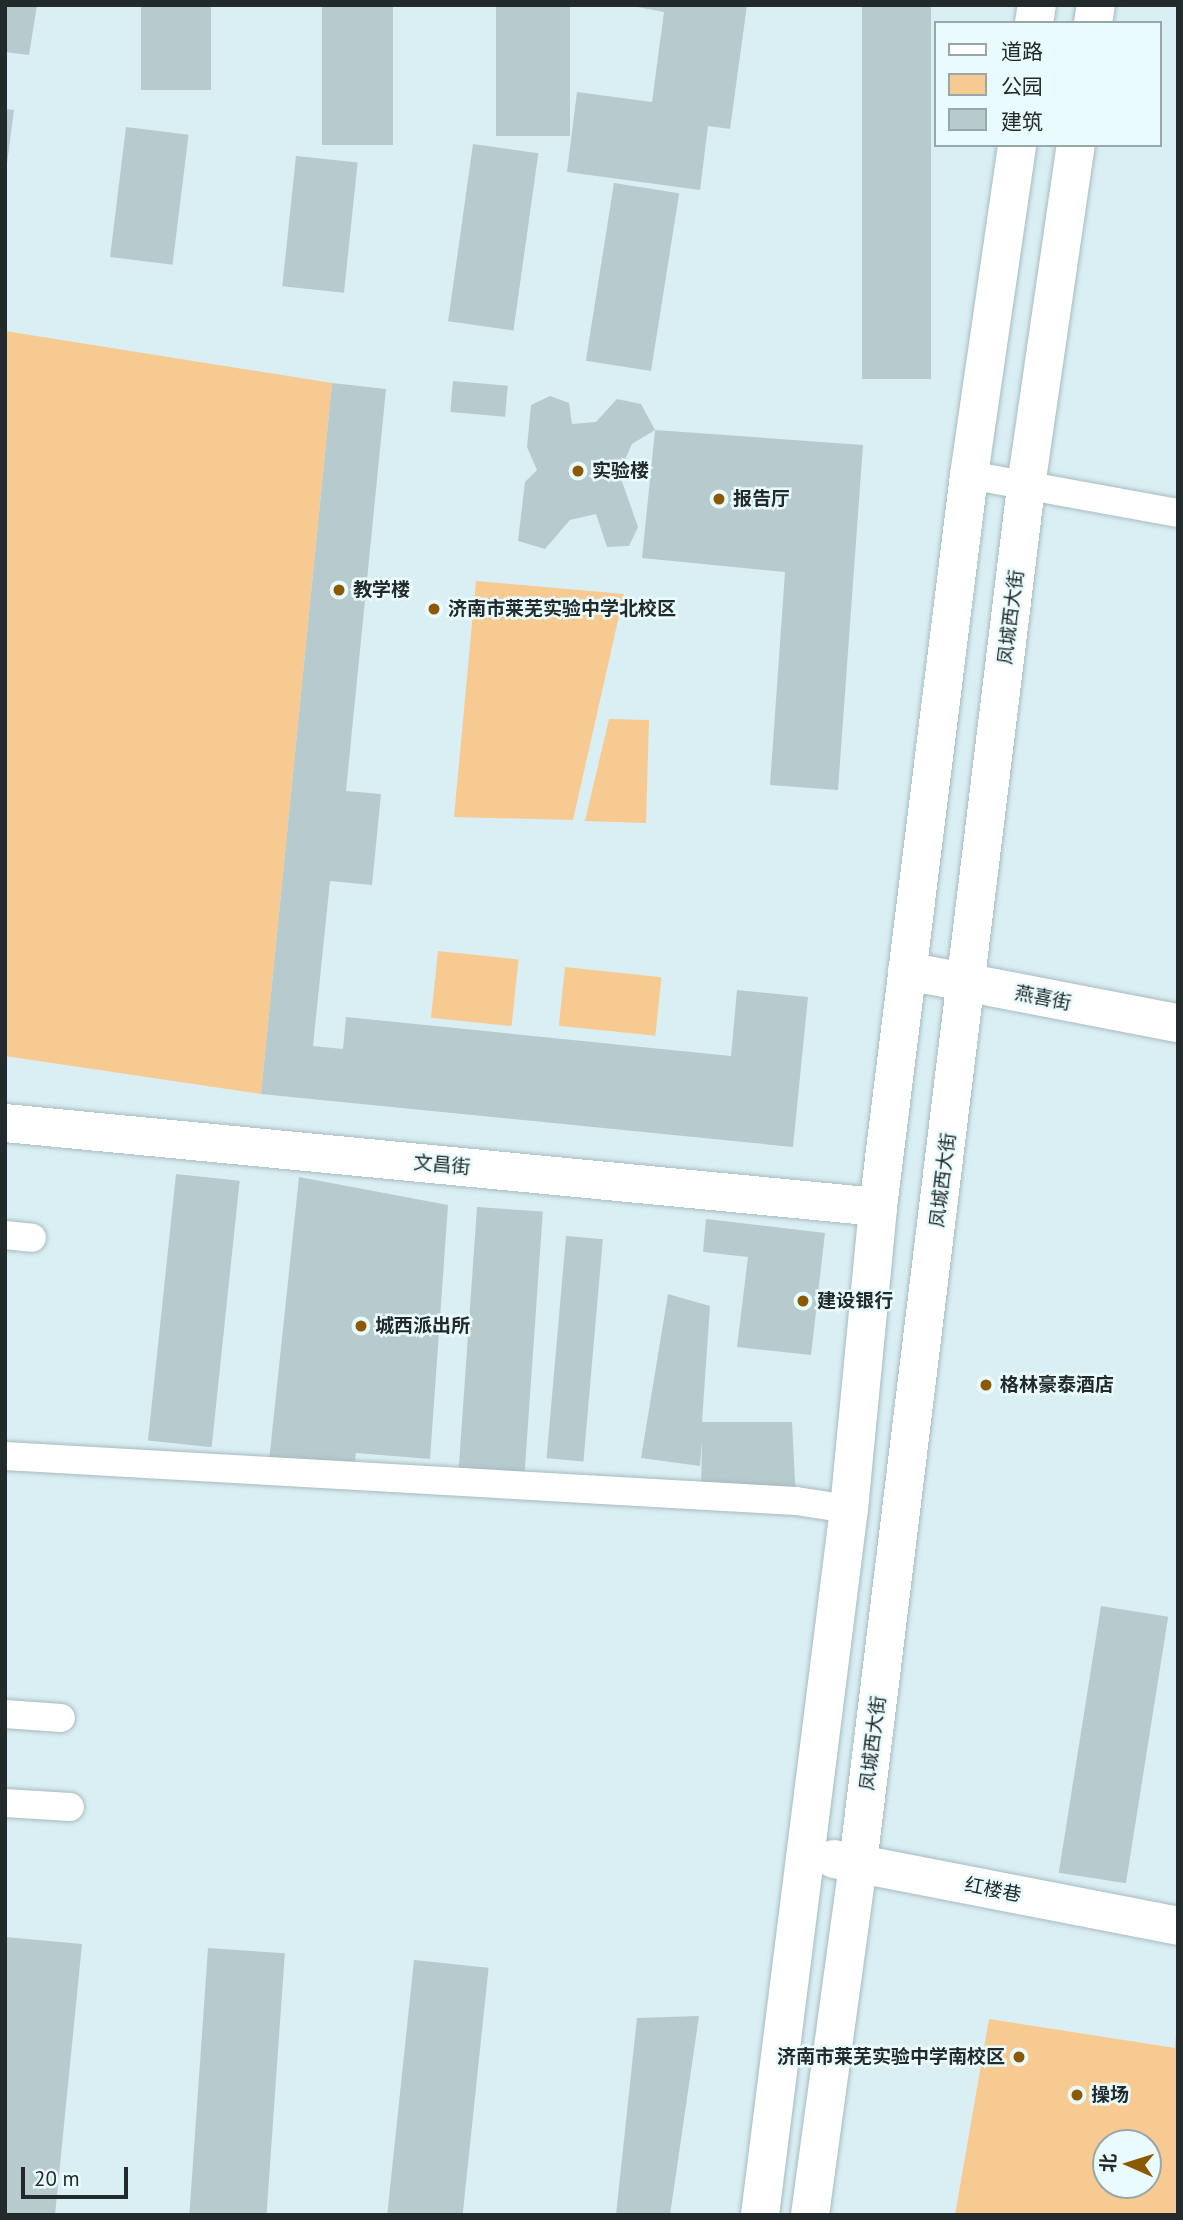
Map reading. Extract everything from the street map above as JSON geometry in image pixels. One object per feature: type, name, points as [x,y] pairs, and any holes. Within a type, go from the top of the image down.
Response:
[{"type":"main road","points":[[760,2215],[808,1854],[849,1510],[878,1207],[907,971],[969,475],[1017,147]]},
{"type":"main road","name":"凤城西大街","points":[[810,2215],[858,1863],[1026,486],[1076,147]]},
{"type":"main road","name":"燕喜街","points":[[907,971],[1178,1023]]},
{"type":"main road","name":"文昌街","points":[[5,1123],[878,1207]]},
{"type":"main road","name":"红楼巷","points":[[808,1854],[1178,1926]]},
{"type":"street","points":[[969,475],[1178,513]]},
{"type":"street","points":[[5,1456],[796,1501],[849,1510]]},
{"type":"street","points":[[5,1714],[61,1717]]},
{"type":"street","points":[[5,1803],[70,1807]]},
{"type":"green space","points":[[5,331],[332,383],[261,1094],[5,1056]]},
{"type":"green space","points":[[476,581],[624,594],[573,820],[454,817]]},
{"type":"green space","points":[[609,719],[649,720],[646,823],[585,821]]},
{"type":"green space","points":[[438,951],[519,959],[512,1026],[431,1018]]},
{"type":"green space","points":[[565,967],[661,977],[655,1036],[559,1026]]},
{"type":"green space","name":"操场","points":[[1178,2005],[1178,2215],[955,2215],[989,2019],[1175,2048]]},
{"type":"building","points":[[5,5],[37,5],[29,55],[5,52]]},
{"type":"building","points":[[141,5],[211,5],[211,90],[141,90]]},
{"type":"building","points":[[322,5],[393,5],[393,145],[322,145]]},
{"type":"building","points":[[496,5],[570,5],[570,136],[496,136]]},
{"type":"building","points":[[627,5],[747,5],[730,129],[708,126],[700,190],[567,172],[577,92],[652,102],[664,12]]},
{"type":"building","points":[[862,5],[931,5],[931,379],[862,379]]},
{"type":"building","points":[[5,109],[14,110],[7,164],[5,164]]},
{"type":"building","points":[[126,127],[189,135],[173,265],[110,257]]},
{"type":"building","points":[[473,144],[538,153],[513,330],[448,321]]},
{"type":"building","points":[[296,156],[358,162],[344,293],[282,286]]},
{"type":"building","points":[[614,183],[679,193],[651,371],[586,361]]},
{"type":"building","points":[[453,381],[508,386],[505,417],[450,412]]},
{"type":"building","name":"教学楼","points":[[332,383],[386,389],[346,791],[381,794],[372,885],[330,881],[313,1046],[343,1049],[346,1017],[731,1056],[737,990],[808,997],[793,1147],[261,1094]]},
{"type":"building","name":"实验楼","points":[[550,396],[569,403],[572,424],[596,422],[617,399],[641,404],[655,430],[632,444],[619,473],[638,527],[629,546],[607,547],[596,514],[570,520],[545,549],[518,541],[525,482],[537,470],[527,447],[531,405]]},
{"type":"building","points":[[655,430],[863,445],[838,790],[770,785],[785,572],[642,558]]},
{"type":"building","points":[[176,1174],[240,1181],[212,1447],[148,1441]]},
{"type":"building","name":"城西派出所","points":[[299,1177],[448,1205],[430,1459],[356,1453],[353,1476],[268,1471]]},
{"type":"building","points":[[477,1207],[543,1212],[524,1487],[458,1482]]},
{"type":"building","points":[[706,1219],[825,1233],[811,1355],[737,1347],[748,1257],[703,1252]]},
{"type":"building","points":[[566,1236],[603,1239],[583,1461],[547,1458]]},
{"type":"building","points":[[668,1294],[710,1306],[702,1422],[792,1422],[796,1501],[701,1496],[702,1440],[700,1466],[641,1458]]},
{"type":"building","points":[[1101,1606],[1168,1617],[1126,1883],[1059,1873]]},
{"type":"building","points":[[5,1937],[82,1944],[55,2215],[5,2215]]},
{"type":"building","points":[[208,1948],[285,1953],[267,2215],[189,2215]]},
{"type":"building","points":[[414,1960],[489,1968],[463,2215],[387,2215]]},
{"type":"building","points":[[699,2016],[670,2215],[616,2215],[637,2018]]},
{"type":"place","name":"实验楼","points":[[578,471]]},
{"type":"place","name":"报告厅","points":[[719,499]]},
{"type":"place","name":"教学楼","points":[[339,590]]},
{"type":"place","name":"济南市莱芜实验中学北校区","points":[[434,609]]},
{"type":"place","name":"建设银行","points":[[803,1301]]},
{"type":"place","name":"城西派出所","points":[[361,1326]]},
{"type":"place","name":"格林豪泰酒店","points":[[986,1385]]},
{"type":"place","name":"济南市莱芜实验中学南校区","points":[[1019,2057]]},
{"type":"place","name":"操场","points":[[1077,2095]]}]
